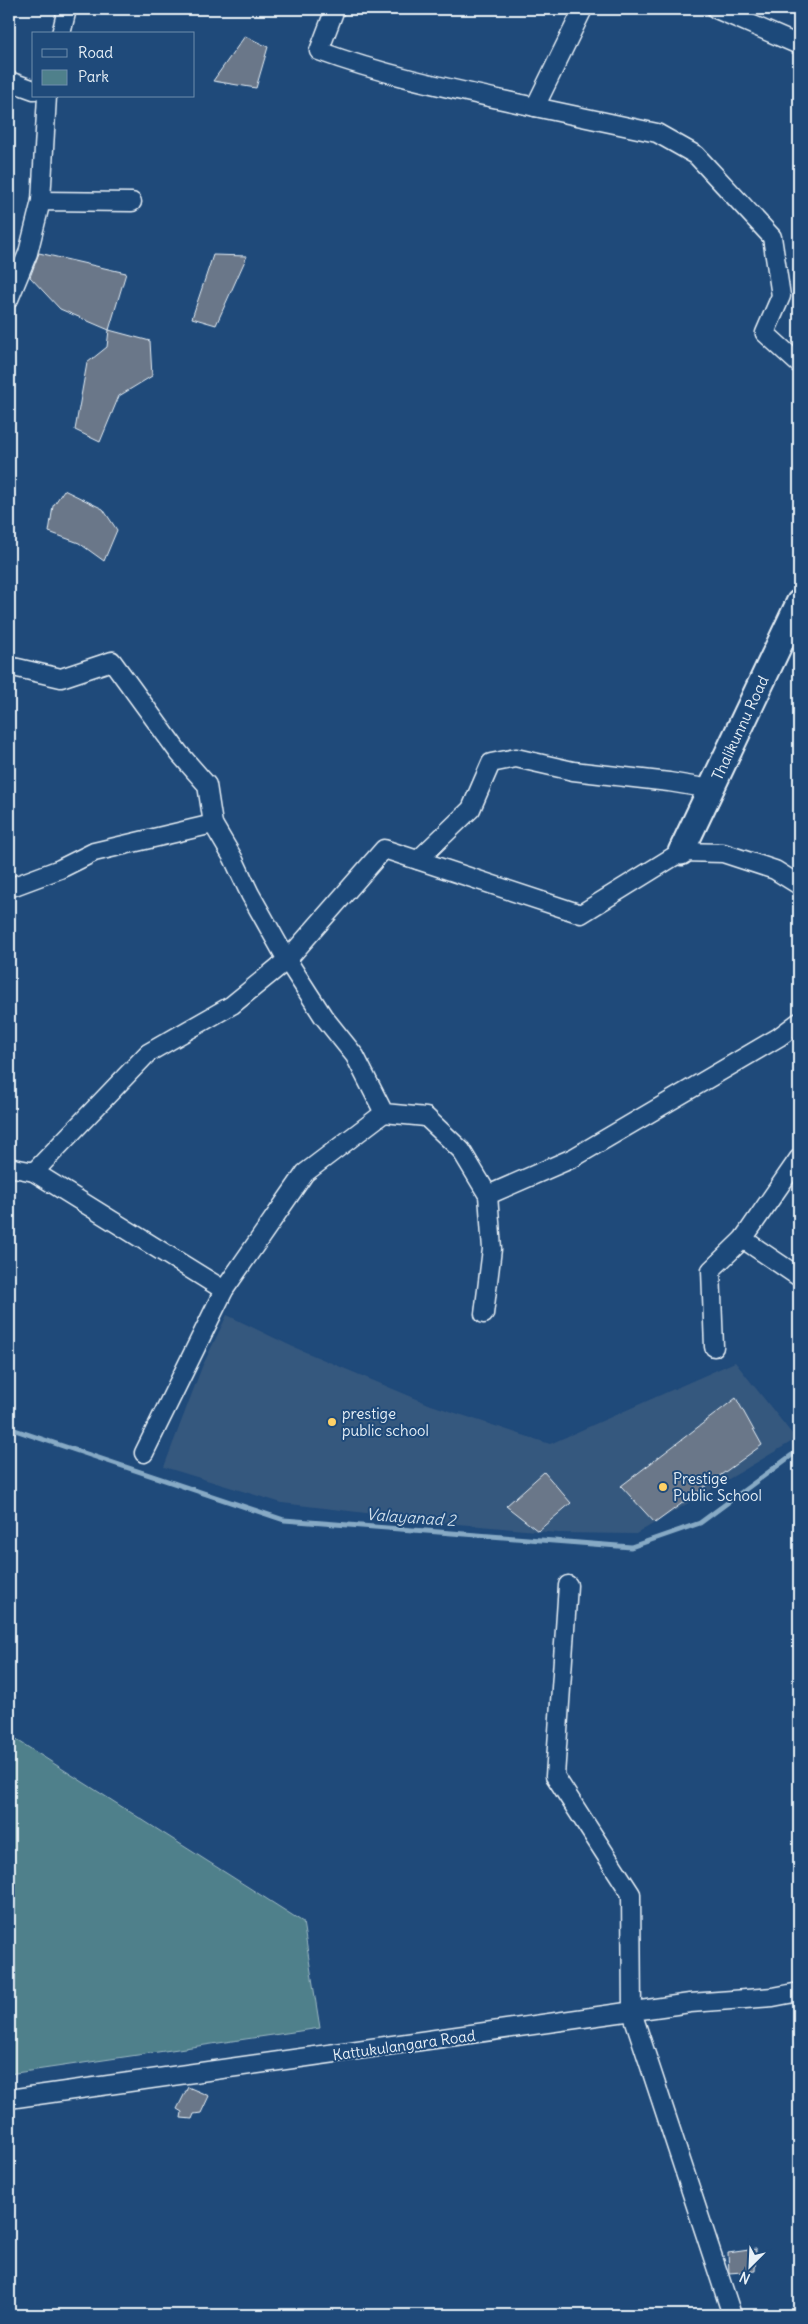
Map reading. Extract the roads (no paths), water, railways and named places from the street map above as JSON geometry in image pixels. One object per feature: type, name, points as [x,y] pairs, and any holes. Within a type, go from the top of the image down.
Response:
[{"type":"street","points":[[61,32],[67,9]]},
{"type":"street","points":[[335,9],[320,51],[352,63],[422,83],[657,133],[696,155],[772,237],[781,296],[765,333],[799,364]]},
{"type":"street","points":[[535,106],[582,9]]},
{"type":"street","points":[[716,9],[799,44]]},
{"type":"street","points":[[9,81],[32,89]]},
{"type":"street","points":[[9,299],[28,253],[41,201],[47,98]]},
{"type":"street","points":[[41,201],[132,202]]},
{"type":"street","name":"Thalikunnu Road","points":[[681,852],[799,603]]},
{"type":"street","points":[[9,666],[62,678],[112,662],[179,753],[207,786],[213,824],[287,960],[323,1016],[355,1056],[384,1113]]},
{"type":"street","points":[[418,860],[471,808],[491,763],[516,758],[573,771],[669,782],[711,789]]},
{"type":"street","points":[[9,888],[60,869],[94,852],[213,824]]},
{"type":"street","points":[[34,1172],[148,1053],[232,1005],[287,960],[384,849],[581,914],[681,852],[723,853],[775,870],[799,885]]},
{"type":"street","points":[[488,1195],[573,1158],[779,1037],[799,1022]]},
{"type":"street","points":[[144,1453],[224,1290],[305,1173],[384,1113],[426,1117],[461,1150],[488,1195],[492,1249],[484,1314]]},
{"type":"street","points":[[714,1347],[711,1270],[744,1239],[799,1157]]},
{"type":"street","points":[[9,1167],[34,1172],[224,1290]]},
{"type":"street","points":[[744,1239],[799,1277]]},
{"type":"street","points":[[568,1585],[555,1776],[631,1894],[632,2012],[732,2315]]},
{"type":"street","name":"Kattukulangara Road","points":[[9,2099],[690,2003],[773,1997],[799,1992]]},
{"type":"waterway","name":"Valayanad 2","points":[[9,1428],[284,1520],[631,1547],[700,1523],[792,1455],[799,1455]]},
{"type":"place","name":"prestige public school","points":[[332,1422]]},
{"type":"place","name":"Prestige Public School","points":[[663,1487]]}]
